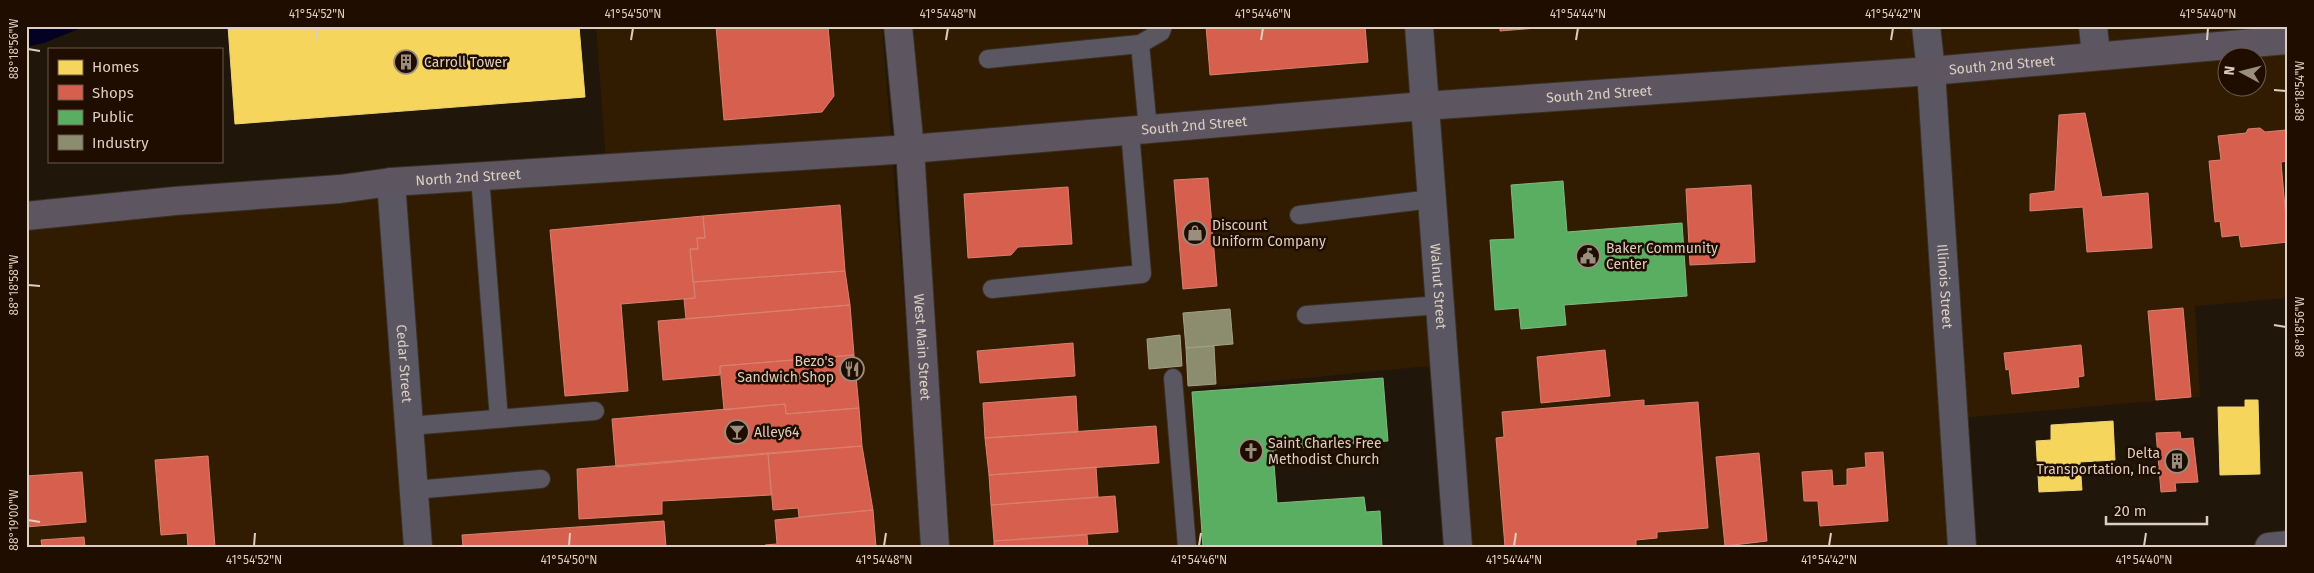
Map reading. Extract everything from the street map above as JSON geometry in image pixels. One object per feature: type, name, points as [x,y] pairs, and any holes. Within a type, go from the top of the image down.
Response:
[{"type":"main road","name":"West Main Street","points":[[898,26],[910,149],[935,547]]},
{"type":"main road","name":"South 2nd Street","points":[[910,149],[1424,106],[1931,70],[2288,40]]},
{"type":"main road","name":"North 2nd Street","points":[[26,216],[175,201],[340,189],[391,182],[910,149]]},
{"type":"street","name":"Walnut Street","points":[[1419,26],[1458,547]]},
{"type":"street","name":"Illinois Street","points":[[1926,26],[1931,70],[1962,547]]},
{"type":"street","points":[[2093,26],[2096,56]]},
{"type":"street","name":"Cedar Street","points":[[391,182],[418,547]]},
{"type":"street","points":[[2269,547],[2288,545]]},
{"type":"lane","points":[[988,59],[1140,44],[1160,32],[1163,26]]},
{"type":"lane","points":[[992,289],[1142,274],[1139,130],[1140,44]]},
{"type":"lane","points":[[480,177],[499,419]]},
{"type":"lane","points":[[1299,215],[1432,198]]},
{"type":"lane","points":[[1306,315],[1440,305]]},
{"type":"lane","points":[[1173,378],[1187,547]]},
{"type":"lane","points":[[409,426],[595,411]]},
{"type":"lane","points":[[414,490],[541,479]]},
{"type":"shaded area","points":[[596,26],[882,26],[924,547],[427,547],[399,189],[606,161]]},
{"type":"shaded area","points":[[906,26],[1914,26],[1916,58],[916,142]]},
{"type":"shaded area","points":[[1938,26],[2288,26],[2288,30],[1941,58]]},
{"type":"shaded area","points":[[2288,48],[2288,298],[2195,306],[2200,397],[1960,418],[1940,78],[2216,54],[2216,98],[2266,98],[2266,50]]},
{"type":"shaded area","points":[[1923,80],[1955,547],[1463,547],[1433,115]]},
{"type":"shaded area","points":[[1419,113],[1440,365],[1192,389],[1205,547],[945,547],[916,154]]},
{"type":"shaded area","points":[[382,193],[410,547],[26,547],[26,230]]},
{"type":"water","points":[[26,26],[86,26],[44,43],[26,47]]},
{"type":"building: Homes","name":"Carroll Tower","points":[[228,26],[579,26],[585,97],[235,124]]},
{"type":"building: Homes","points":[[2245,400],[2258,400],[2260,474],[2220,475],[2218,407],[2245,407]]},
{"type":"building: Homes","points":[[2113,421],[2115,460],[2080,462],[2082,490],[2039,492],[2036,441],[2051,440],[2051,425]]},
{"type":"building: Shops","points":[[716,26],[828,26],[834,96],[822,112],[724,120]]},
{"type":"building: Shops","points":[[1206,26],[1365,26],[1368,62],[1210,75]]},
{"type":"building: Shops","points":[[1500,26],[1561,26],[1500,31]]},
{"type":"building: Shops","points":[[2085,113],[2102,197],[2148,193],[2152,248],[2087,252],[2083,207],[2030,211],[2030,194],[2055,191],[2059,115]]},
{"type":"building: Shops","points":[[2260,128],[2265,132],[2286,130],[2288,161],[2281,162],[2288,242],[2241,247],[2239,235],[2222,237],[2220,221],[2215,222],[2209,161],[2221,160],[2218,136],[2246,133],[2248,129]]},
{"type":"building: Shops","name":"Discount Uniform Company","points":[[1208,178],[1217,286],[1183,289],[1174,180]]},
{"type":"building: Shops","points":[[1751,185],[1755,262],[1690,265],[1686,189]]},
{"type":"building: Shops","points":[[1068,187],[1072,244],[1018,247],[1011,255],[968,258],[964,194]]},
{"type":"building: Shops","points":[[840,205],[845,271],[693,282],[690,249],[698,249],[697,238],[705,238],[703,216]]},
{"type":"building: Shops","points":[[703,216],[705,238],[697,238],[698,249],[690,249],[695,298],[621,304],[628,391],[565,396],[550,230]]},
{"type":"building: Shops","points":[[845,271],[850,305],[686,319],[684,299],[695,298],[694,282]]},
{"type":"building: Shops","points":[[850,305],[854,355],[720,366],[720,375],[663,380],[658,321]]},
{"type":"building: Shops","points":[[2183,308],[2191,397],[2156,400],[2148,311]]},
{"type":"building: Shops","points":[[1073,343],[1075,376],[980,383],[977,351]]},
{"type":"building: Shops","points":[[2081,345],[2084,376],[2078,377],[2079,387],[2012,394],[2009,369],[2006,370],[2004,353]]},
{"type":"building: Shops","points":[[1605,350],[1610,396],[1541,403],[1537,357]]},
{"type":"building: Shops","points":[[854,355],[859,408],[786,414],[785,404],[724,410],[720,366]]},
{"type":"building: Shops","points":[[1076,396],[1078,432],[985,438],[983,403]]},
{"type":"building: Shops","points":[[1644,400],[1644,406],[1698,402],[1708,528],[1657,532],[1657,538],[1636,540],[1636,547],[1505,547],[1496,438],[1504,437],[1502,412]]},
{"type":"building: Shops","name":"Alley64","points":[[785,404],[786,414],[859,408],[862,446],[616,467],[612,419]]},
{"type":"building: Shops","points":[[1156,426],[1159,463],[989,475],[985,438]]},
{"type":"building: Shops","name":"Delta Transportation, Inc.","points":[[2180,432],[2181,439],[2193,438],[2198,482],[2175,483],[2176,491],[2161,492],[2156,433]]},
{"type":"building: Shops","points":[[862,446],[873,510],[799,517],[798,508],[773,510],[768,453]]},
{"type":"building: Shops","points":[[1883,452],[1888,521],[1820,526],[1818,501],[1804,501],[1802,472],[1832,470],[1833,486],[1847,485],[1847,469],[1866,467],[1865,453]]},
{"type":"building: Shops","points":[[768,453],[771,495],[662,501],[662,514],[579,519],[577,469]]},
{"type":"building: Shops","points":[[1759,453],[1767,541],[1725,546],[1716,457]]},
{"type":"building: Shops","points":[[208,456],[215,547],[188,547],[187,533],[161,535],[155,460]]},
{"type":"building: Shops","points":[[1096,467],[1098,497],[991,505],[989,475]]},
{"type":"building: Shops","points":[[82,472],[86,522],[26,527],[26,476]]},
{"type":"building: Shops","points":[[1115,496],[1118,532],[994,541],[991,505]]},
{"type":"building: Shops","points":[[873,510],[876,547],[765,547],[765,545],[777,544],[775,520]]},
{"type":"building: Shops","points":[[664,521],[666,547],[463,547],[462,535]]},
{"type":"building: Shops","points":[[1087,535],[1088,547],[994,547],[994,541]]},
{"type":"building: Shops","points":[[84,537],[85,547],[42,547],[41,540]]},
{"type":"building: Public","name":"Baker Community Center","points":[[1563,181],[1567,232],[1682,223],[1687,296],[1564,305],[1566,325],[1521,329],[1519,308],[1495,310],[1490,240],[1515,239],[1511,185]]},
{"type":"building: Public","points":[[1383,378],[1388,441],[1273,450],[1277,503],[1364,497],[1366,512],[1380,511],[1382,547],[1203,547],[1192,392]]},
{"type":"building: Industry","points":[[1230,309],[1233,344],[1186,348],[1183,313]]},
{"type":"building: Industry","points":[[1180,335],[1182,366],[1149,369],[1147,339]]},
{"type":"building: Industry","points":[[1214,346],[1216,384],[1188,386],[1186,348]]},
{"type":"place","name":"Carroll Tower","points":[[406,62]]},
{"type":"place","name":"Discount Uniform Company","points":[[1195,233]]},
{"type":"place","name":"Baker Community Center","points":[[1588,256]]},
{"type":"place","name":"Bezo's Sandwich Shop","points":[[852,369]]},
{"type":"place","name":"Alley64","points":[[737,432]]},
{"type":"place","name":"Saint Charles Free Methodist Church","points":[[1251,451]]},
{"type":"place","name":"Delta Transportation, Inc.","points":[[2177,461]]}]
